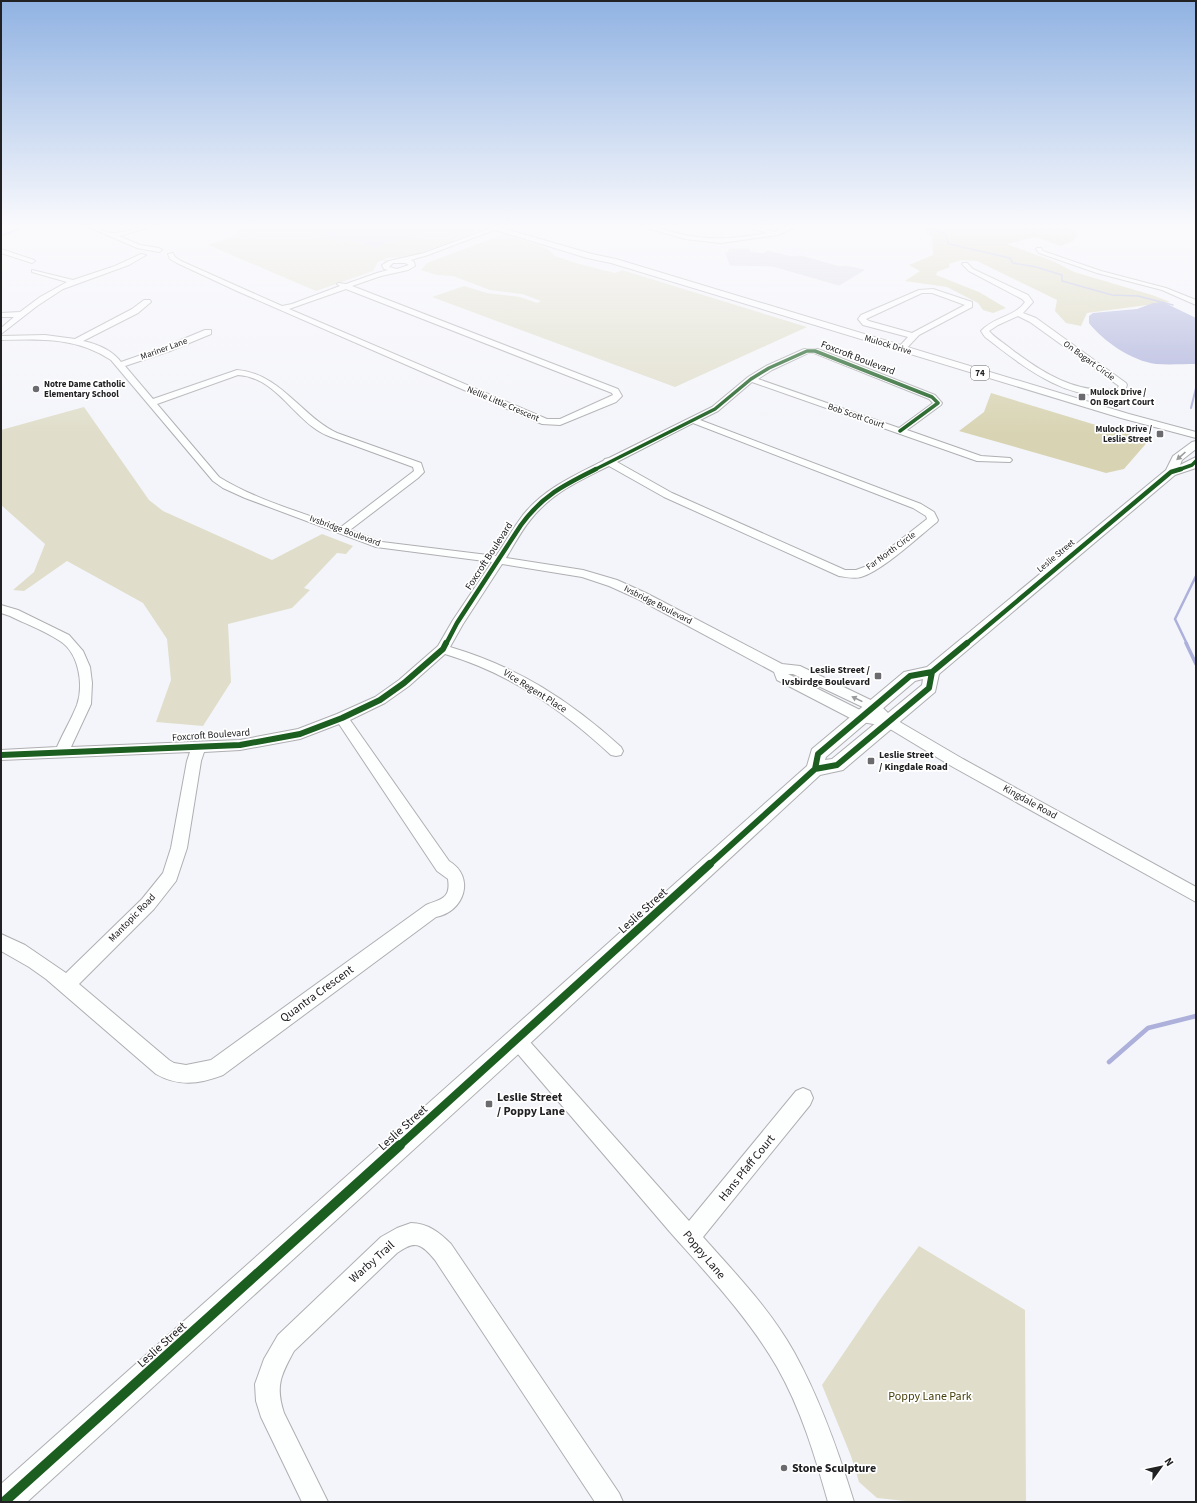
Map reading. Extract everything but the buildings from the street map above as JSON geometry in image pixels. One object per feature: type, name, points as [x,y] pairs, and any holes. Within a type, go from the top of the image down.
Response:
[{"type":"main road","name":"Mulock Drive","points":[[723,294],[1125,416],[1196,435]]},
{"type":"main road","name":"Mulock Drive","points":[[1125,416],[1155,429],[1196,442]]},
{"type":"main road","name":"Leslie Street","points":[[1171,472],[1177,458],[1196,442]]},
{"type":"main road","name":"Leslie Street","points":[[4,1502],[815,770],[818,754],[910,676],[932,672],[1171,472],[1192,465],[1196,461]]},
{"type":"main road","points":[[815,770],[837,766],[929,688],[932,672]]},
{"type":"street","points":[[1,332],[34,303],[50,294]]},
{"type":"street","name":"Nellie Little Crescent","points":[[251,294],[545,422],[563,422],[613,400],[618,396],[615,391],[366,294]]},
{"type":"street","points":[[282,308],[294,306],[322,294]]},
{"type":"street","points":[[914,294],[862,319],[866,323],[914,336]]},
{"type":"street","points":[[901,349],[916,333],[968,307],[969,304],[942,294]]},
{"type":"street","points":[[1018,313],[1029,305],[1030,302],[1019,294]]},
{"type":"street","points":[[1176,294],[1196,303]]},
{"type":"street","points":[[76,341],[135,311],[146,302]]},
{"type":"street","name":"On Bogart Circle","points":[[1018,313],[1033,320],[1123,385],[1123,388],[1121,391],[1116,392],[1100,392],[1066,386],[1044,376],[1017,357],[985,331],[993,324],[1018,313]]},
{"type":"street","points":[[1,315],[21,314]]},
{"type":"street","name":"Mariner Lane","points":[[119,365],[167,349],[208,332]]},
{"type":"street","name":"Ivsbridge Boulevard","points":[[1,338],[44,338],[76,341],[107,353],[212,474],[222,483],[249,496],[380,545],[499,560],[583,574],[613,583],[642,596],[780,669],[782,677],[867,712]]},
{"type":"street","name":"Foxcroft Boulevard","points":[[1,754],[240,745],[300,734],[342,718],[380,700],[404,683],[443,648],[518,529],[530,512],[544,498],[561,486],[722,404],[751,379],[769,368],[807,351],[815,351],[932,397],[938,403],[900,431]]},
{"type":"street","points":[[151,403],[238,372],[248,372],[254,374],[273,387],[322,429],[334,435],[418,465],[419,472],[415,476],[342,531]]},
{"type":"street","name":"Bob Scott Court","points":[[751,379],[980,459],[1007,460]]},
{"type":"street","points":[[1059,396],[1066,386]]},
{"type":"street","name":"Far North Circle","points":[[608,462],[668,495],[844,573],[858,574],[871,568],[933,520],[930,514],[918,506],[693,420]]},
{"type":"street","points":[[1,609],[14,613],[65,638],[77,650],[84,667],[86,683],[84,704],[62,752]]},
{"type":"street","name":"Vice Regent Place","points":[[443,648],[461,653],[497,668],[535,689],[584,722],[616,751]]},
{"type":"street","name":"Kingdale Road","points":[[867,712],[888,722],[958,763],[1085,832],[1196,895]]},
{"type":"street","name":"Quantra Crescent","points":[[1,942],[12,947],[67,984],[97,1012],[168,1070],[183,1074],[196,1074],[216,1068],[432,910],[443,908],[451,901],[456,893],[457,883],[455,876],[450,870],[442,866],[342,718]]},
{"type":"street","name":"Mantopic Road","points":[[67,984],[148,904],[170,876],[179,848],[194,761],[199,747]]},
{"type":"street","name":"Poppy Lane","points":[[517,1040],[749,1308],[785,1360],[818,1429],[842,1502]]},
{"type":"street","name":"Hans Pfaff Court","points":[[689,1237],[803,1098]]},
{"type":"street","name":"Warby Trail","points":[[315,1502],[269,1406],[267,1384],[272,1367],[286,1343],[389,1245],[399,1238],[412,1234],[424,1234],[434,1241],[443,1252],[610,1502]]},
{"type":"green space","points":[[440,294],[496,294],[520,297],[537,303],[541,301],[522,294],[700,294],[807,327],[675,387],[432,297]]},
{"type":"green space","points":[[84,407],[149,500],[163,511],[272,560],[322,534],[353,546],[346,554],[337,553],[304,588],[310,590],[292,608],[228,624],[231,682],[203,726],[156,722],[171,680],[167,639],[143,603],[67,561],[24,591],[13,590],[34,572],[45,544],[1,505],[1,430]]},
{"type":"green space","name":"Poppy Lane Park","points":[[919,1246],[1025,1310],[1026,1502],[915,1502],[877,1498],[859,1482],[851,1456],[822,1385],[879,1301]]},
{"type":"shaded area","points":[[961,294],[983,294],[1006,308],[993,313],[983,310],[978,303]]},
{"type":"shaded area","points":[[1045,294],[1149,294],[1170,302],[1087,313],[1081,326],[1066,323],[1055,311],[1057,300]]},
{"type":"shaded area","points":[[991,393],[1109,429],[1150,439],[1124,469],[1106,473],[959,431],[984,412]]},
{"type":"water","points":[[1163,302],[1196,318],[1196,364],[1156,364],[1137,359],[1102,337],[1089,323],[1089,316],[1093,313],[1137,309],[1153,303]]},
{"type":"waterway","points":[[1109,294],[1138,296],[1173,305]]},
{"type":"waterway","points":[[1191,408],[1196,388]]},
{"type":"waterway","points":[[1187,644],[1175,619],[1196,576]]},
{"type":"waterway","points":[[1186,643],[1196,664]]},
{"type":"waterway","points":[[1109,1062],[1148,1028],[1196,1016]]},
{"type":"cycle path","points":[[1,755],[240,745],[300,734],[342,718],[380,700],[404,683],[443,649],[457,623],[521,525],[532,511],[546,498],[561,486],[715,409],[751,379],[769,368],[807,351],[815,351],[932,397],[938,403],[900,431]]},
{"type":"cycle path","points":[[815,769],[818,754],[910,676],[932,672],[1171,472],[1192,465],[1196,461]]},
{"type":"cycle path","points":[[4,1502],[517,1040],[815,769],[837,765],[929,688],[932,672]]},
{"type":"place","name":"Notre Dame Catholic Elementary School","points":[[36,389]]},
{"type":"place","name":"Mulock Drive / On Bogart Court","points":[[1082,397]]},
{"type":"place","name":"Mulock Drive / Leslie Street","points":[[1160,434]]},
{"type":"place","name":"Leslie Street / Ivsbirdge Boulevard","points":[[878,676]]},
{"type":"place","name":"Leslie Street / Kingdale Road","points":[[871,761]]},
{"type":"place","name":"Leslie Street / Poppy Lane","points":[[489,1104]]},
{"type":"place","name":"Stone Sculpture","points":[[784,1468]]}]
